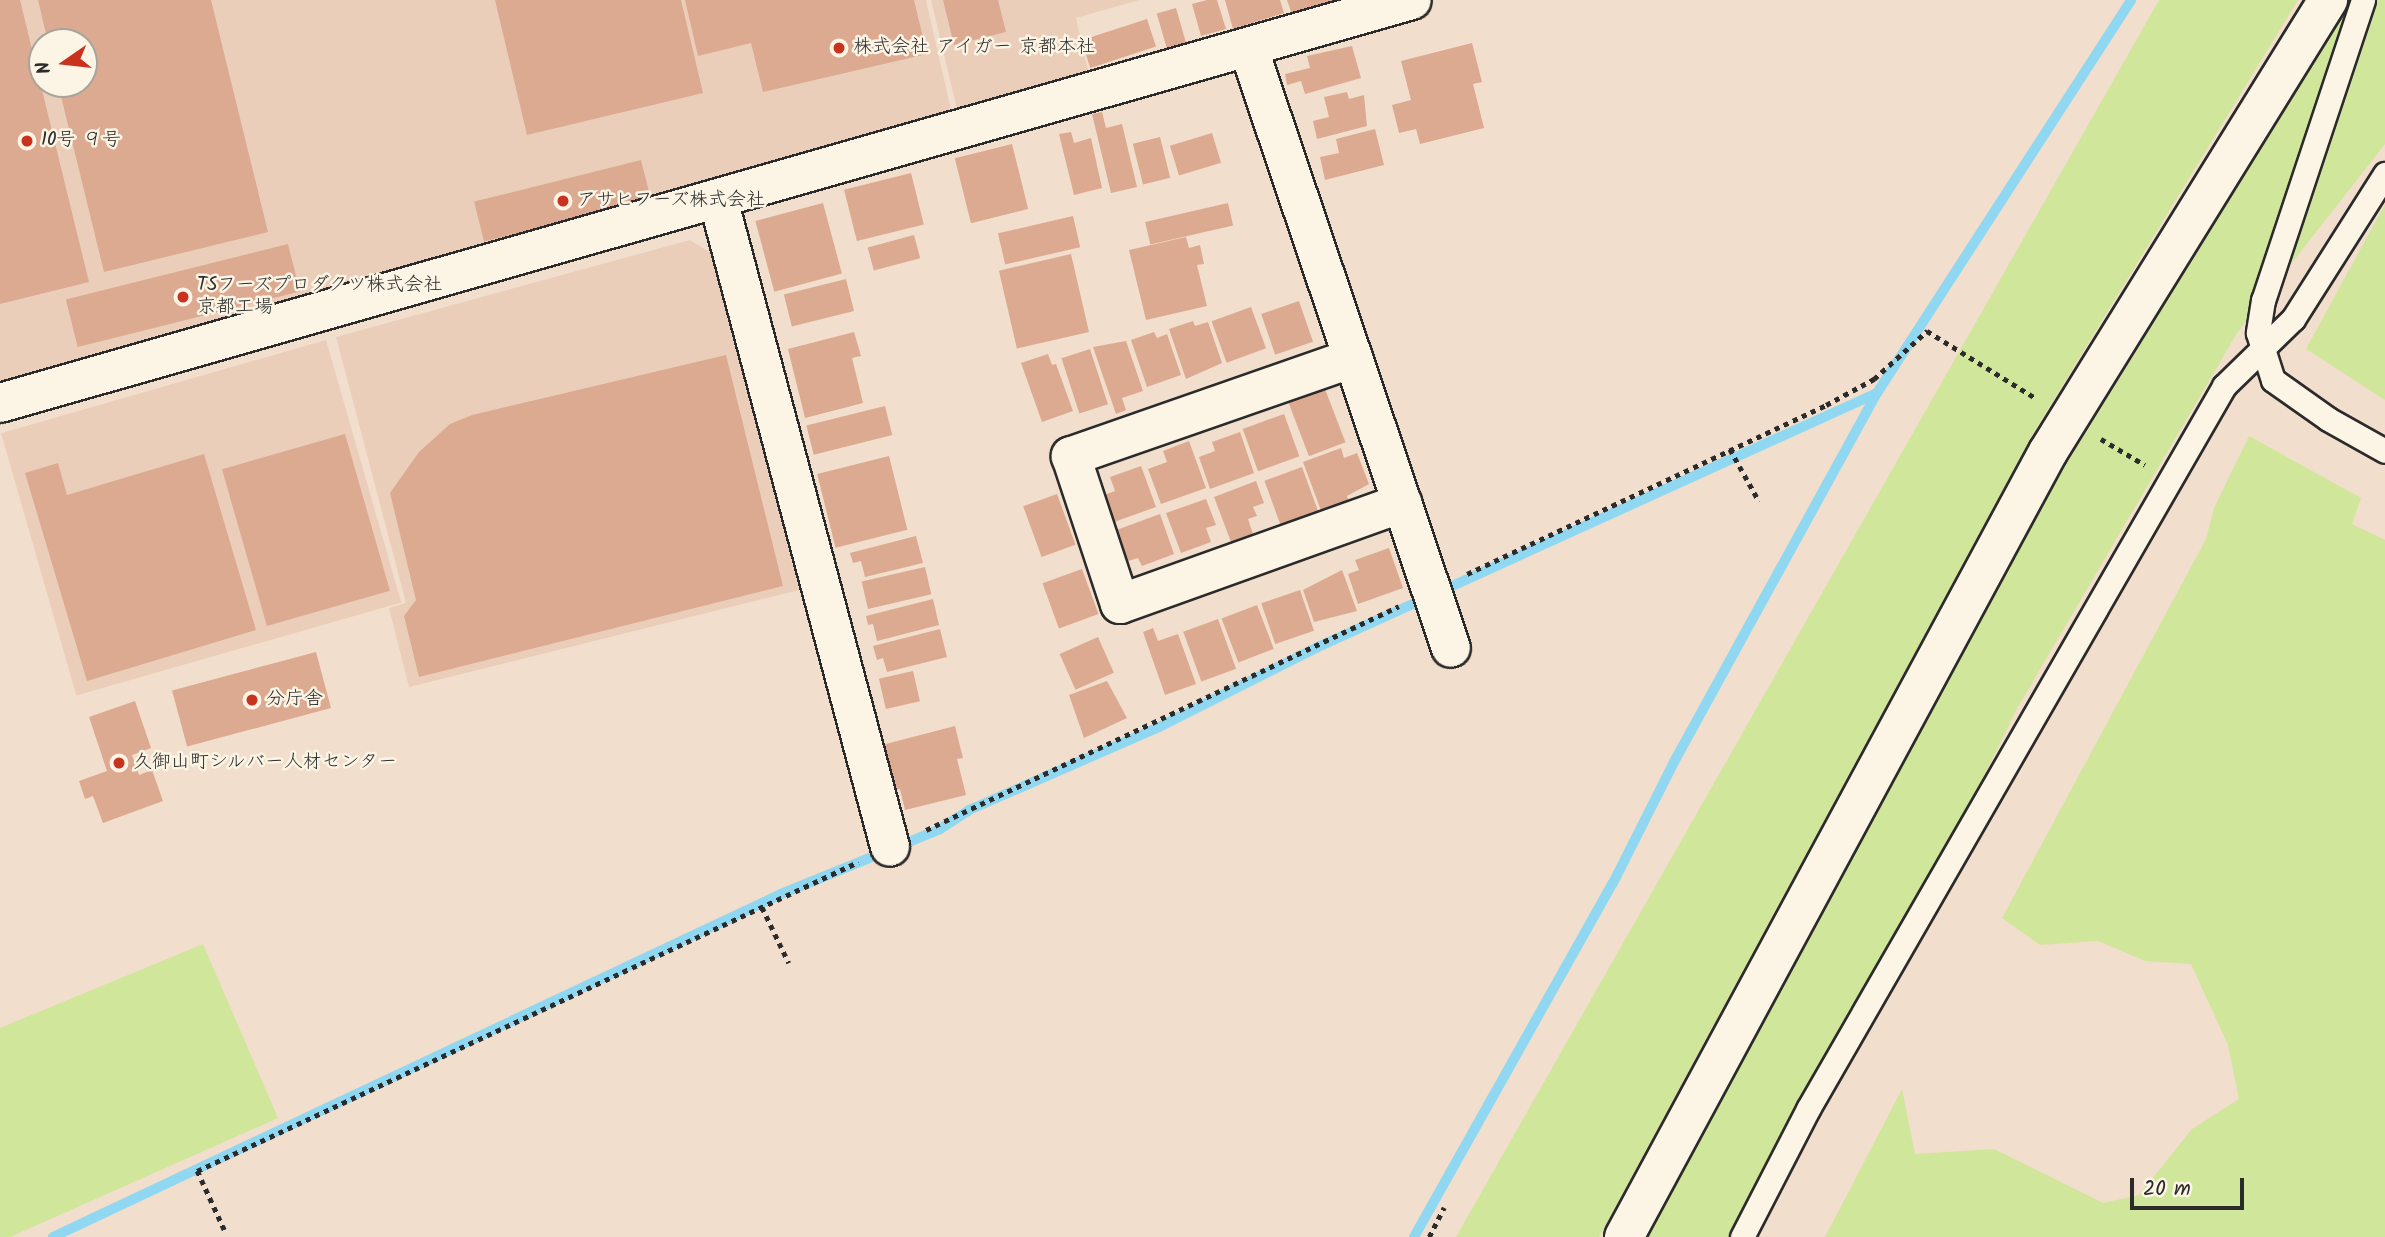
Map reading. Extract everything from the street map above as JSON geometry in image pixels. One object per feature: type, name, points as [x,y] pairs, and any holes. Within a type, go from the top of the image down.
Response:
[{"type":"street","points":[[0,403],[1412,0]]},
{"type":"street","points":[[1623,1237],[2048,452],[2328,0]]},
{"type":"street","points":[[1248,47],[1451,648]]},
{"type":"street","points":[[718,199],[890,847]]},
{"type":"street","points":[[1353,358],[1071,456],[1120,604],[1402,503]]},
{"type":"lane","points":[[2363,0],[2263,300],[2258,333],[2273,380],[2328,419],[2385,451]]},
{"type":"lane","points":[[1742,1237],[1815,1097],[2224,386],[2293,319],[2385,174]]},
{"type":"path","points":[[224,1230],[197,1171],[890,847],[1730,449],[1874,379],[1927,331]]},
{"type":"path","points":[[1730,449],[1759,501]]},
{"type":"path","points":[[762,907],[789,963]]},
{"type":"path","points":[[1429,1237],[1444,1208]]},
{"type":"shaded area","points":[[0,0],[926,0],[951,110],[473,256],[0,385]]},
{"type":"shaded area","points":[[931,0],[1139,0],[1076,18],[1089,75],[957,109]]},
{"type":"shaded area","points":[[690,240],[714,255],[799,590],[409,687],[389,608],[406,603],[336,337]]},
{"type":"shaded area","points":[[326,340],[401,602],[76,696],[1,433]]},
{"type":"green space","points":[[2159,0],[2298,0],[2034,432],[1599,1237],[1456,1237]]},
{"type":"green space","points":[[2353,0],[2385,0],[2385,144],[2237,333],[2018,707],[1756,1237],[1641,1237],[1898,737]]},
{"type":"green space","points":[[2385,204],[2385,400],[2306,349]]},
{"type":"green space","points":[[2249,436],[2361,498],[2352,524],[2385,540],[2385,1237],[1825,1237],[1902,1089],[1915,1154],[1994,1149],[2103,1203],[2139,1195],[2192,1129],[2239,1099],[2228,1045],[2191,964],[2145,961],[2098,941],[2040,945],[2002,918],[2206,539],[2214,508]]},
{"type":"green space","points":[[203,944],[278,1118],[10,1237],[0,1237],[0,1028]]},
{"type":"building","name":"10号 ９号","points":[[0,0],[20,0],[28,33],[28,98],[44,98],[89,282],[0,304]]},
{"type":"building","points":[[38,0],[211,0],[268,232],[104,272],[61,98],[98,98],[98,28],[45,28]]},
{"type":"building","points":[[495,0],[681,0],[703,93],[527,135]]},
{"type":"building","name":"株式会社 アイガー 京都本社","points":[[685,0],[914,0],[927,54],[763,92],[751,43],[698,56]]},
{"type":"building","points":[[943,0],[998,0],[1006,32],[954,45]]},
{"type":"building","points":[[1217,0],[1226,29],[1201,36],[1192,4]]},
{"type":"building","points":[[1225,0],[1280,0],[1284,13],[1233,29]]},
{"type":"building","points":[[1287,0],[1346,0],[1293,17]]},
{"type":"building","points":[[1176,8],[1186,44],[1167,49],[1157,14]]},
{"type":"building","points":[[1147,19],[1156,47],[1090,68],[1081,40]]},
{"type":"building","points":[[1472,43],[1482,82],[1473,84],[1484,128],[1420,144],[1416,129],[1399,133],[1392,105],[1411,100],[1401,61]]},
{"type":"building","points":[[1352,46],[1361,78],[1305,94],[1301,81],[1287,85],[1285,74],[1310,68],[1307,56]]},
{"type":"building","points":[[1347,92],[1349,99],[1364,95],[1367,126],[1317,139],[1313,121],[1329,117],[1324,97]]},
{"type":"building","points":[[1102,112],[1106,128],[1122,124],[1137,187],[1111,193],[1092,114]]},
{"type":"building","points":[[1375,129],[1384,165],[1325,180],[1320,157],[1339,153],[1336,139]]},
{"type":"building","points":[[1071,132],[1074,143],[1091,138],[1102,188],[1074,195],[1059,134]]},
{"type":"building","points":[[1212,133],[1221,163],[1179,176],[1170,146]]},
{"type":"building","points":[[1160,137],[1170,178],[1143,185],[1133,144]]},
{"type":"building","points":[[1012,144],[1028,209],[971,223],[955,158]]},
{"type":"building","name":"アサヒフーズ株式会社","points":[[641,160],[651,200],[484,241],[474,202]]},
{"type":"building","points":[[911,173],[924,224],[857,241],[844,190]]},
{"type":"building","points":[[823,203],[842,274],[774,292],[755,221]]},
{"type":"building","points":[[1228,203],[1233,225],[1150,245],[1145,222]]},
{"type":"building","points":[[1073,216],[1080,247],[1005,265],[998,233]]},
{"type":"building","points":[[914,235],[920,258],[874,271],[868,247]]},
{"type":"building","points":[[1186,237],[1189,248],[1200,245],[1204,264],[1197,265],[1207,306],[1146,320],[1129,250]]},
{"type":"building","name":"TSフーズプロダクツ株式会社 京都工場","points":[[288,244],[300,292],[78,347],[66,299]]},
{"type":"building","points":[[1071,254],[1089,332],[1017,349],[999,271]]},
{"type":"building","points":[[846,279],[854,311],[792,327],[784,294]]},
{"type":"building","points":[[1299,301],[1313,342],[1275,355],[1261,314]]},
{"type":"building","points":[[1251,307],[1266,348],[1227,363],[1212,321]]},
{"type":"building","points":[[1193,321],[1195,326],[1208,322],[1222,363],[1186,379],[1169,329]]},
{"type":"building","points":[[854,332],[861,356],[852,358],[863,403],[805,418],[788,349]]},
{"type":"building","points":[[1154,332],[1157,338],[1167,334],[1181,375],[1147,387],[1131,340]]},
{"type":"building","points":[[1126,341],[1143,391],[1122,398],[1126,410],[1116,414],[1093,347]]},
{"type":"building","points":[[1090,349],[1108,404],[1079,413],[1061,358]]},
{"type":"building","points":[[1048,354],[1052,365],[1056,364],[1073,411],[1042,422],[1021,363]]},
{"type":"building","points":[[726,355],[783,586],[419,677],[404,616],[416,600],[390,493],[419,452],[450,424],[472,415]]},
{"type":"building","points":[[1325,389],[1345,442],[1309,456],[1289,403]]},
{"type":"building","points":[[885,406],[892,435],[814,455],[806,426]]},
{"type":"building","points":[[1284,414],[1299,456],[1258,471],[1243,429]]},
{"type":"building","points":[[1240,432],[1254,473],[1210,489],[1199,457],[1215,451],[1212,442]]},
{"type":"building","points":[[345,434],[390,591],[267,626],[222,469]]},
{"type":"building","points":[[1189,441],[1206,488],[1161,504],[1148,469],[1167,462],[1163,451]]},
{"type":"building","points":[[1341,448],[1344,458],[1357,453],[1369,484],[1347,496],[1351,507],[1323,516],[1303,462]]},
{"type":"building","points":[[204,454],[256,630],[87,681],[25,473],[58,463],[67,495]]},
{"type":"building","points":[[889,456],[907,530],[836,548],[817,474]]},
{"type":"building","points":[[1141,466],[1156,507],[1114,522],[1104,495],[1115,491],[1110,477]]},
{"type":"building","points":[[1302,467],[1319,515],[1282,529],[1264,481]]},
{"type":"building","points":[[1256,481],[1264,503],[1253,507],[1257,516],[1248,519],[1253,534],[1231,542],[1214,497]]},
{"type":"building","points":[[1057,494],[1075,545],[1042,557],[1023,506]]},
{"type":"building","points":[[1206,499],[1216,525],[1206,528],[1211,542],[1181,553],[1166,513]]},
{"type":"building","points":[[1160,514],[1174,554],[1142,566],[1138,558],[1122,563],[1111,532]]},
{"type":"building","points":[[916,536],[923,563],[865,577],[861,561],[853,563],[850,553]]},
{"type":"building","points":[[1389,548],[1403,588],[1358,604],[1348,574],[1359,570],[1355,560]]},
{"type":"building","points":[[925,567],[931,594],[868,609],[862,582]]},
{"type":"building","points":[[1082,569],[1098,614],[1059,628],[1043,583]]},
{"type":"building","points":[[1342,570],[1357,611],[1314,622],[1303,590]]},
{"type":"building","points":[[1300,590],[1314,631],[1275,644],[1261,603]]},
{"type":"building","points":[[933,599],[939,625],[877,641],[873,624],[868,625],[866,616]]},
{"type":"building","points":[[1257,605],[1274,649],[1238,662],[1222,619]]},
{"type":"building","points":[[1218,619],[1236,669],[1201,681],[1183,632]]},
{"type":"building","points":[[1153,628],[1158,641],[1178,634],[1196,684],[1165,695],[1143,632]]},
{"type":"building","points":[[940,629],[947,657],[887,672],[883,658],[877,660],[873,646]]},
{"type":"building","points":[[1098,637],[1114,673],[1075,690],[1060,654]]},
{"type":"building","name":"分庁舎","points":[[316,652],[331,708],[187,747],[172,691]]},
{"type":"building","points":[[913,671],[920,701],[886,709],[879,679]]},
{"type":"building","points":[[1107,681],[1127,718],[1084,738],[1069,695]]},
{"type":"building","name":"久御山町シルバー人材センター","points":[[135,701],[151,748],[132,755],[139,775],[152,770],[163,801],[103,823],[93,796],[85,799],[79,781],[107,771],[89,717]]},
{"type":"building","points":[[955,726],[963,758],[957,759],[966,795],[905,810],[900,789],[894,790],[882,745]]},
{"type":"waterway","points":[[1414,1237],[1613,883],[1674,762],[1877,393],[2131,0]]},
{"type":"waterway","points":[[53,1237],[781,894],[940,829],[969,810],[1159,727],[1318,647],[1877,393]]},
{"type":"place","name":"株式会社 アイガー 京都本社","points":[[839,48]]},
{"type":"place","name":"10号 ９号","points":[[27,141]]},
{"type":"place","name":"アサヒフーズ株式会社","points":[[563,201]]},
{"type":"place","name":"TSフーズプロダクツ株式会社 京都工場","points":[[183,297]]},
{"type":"place","name":"分庁舎","points":[[252,700]]},
{"type":"place","name":"久御山町シルバー人材センター","points":[[119,763]]}]
